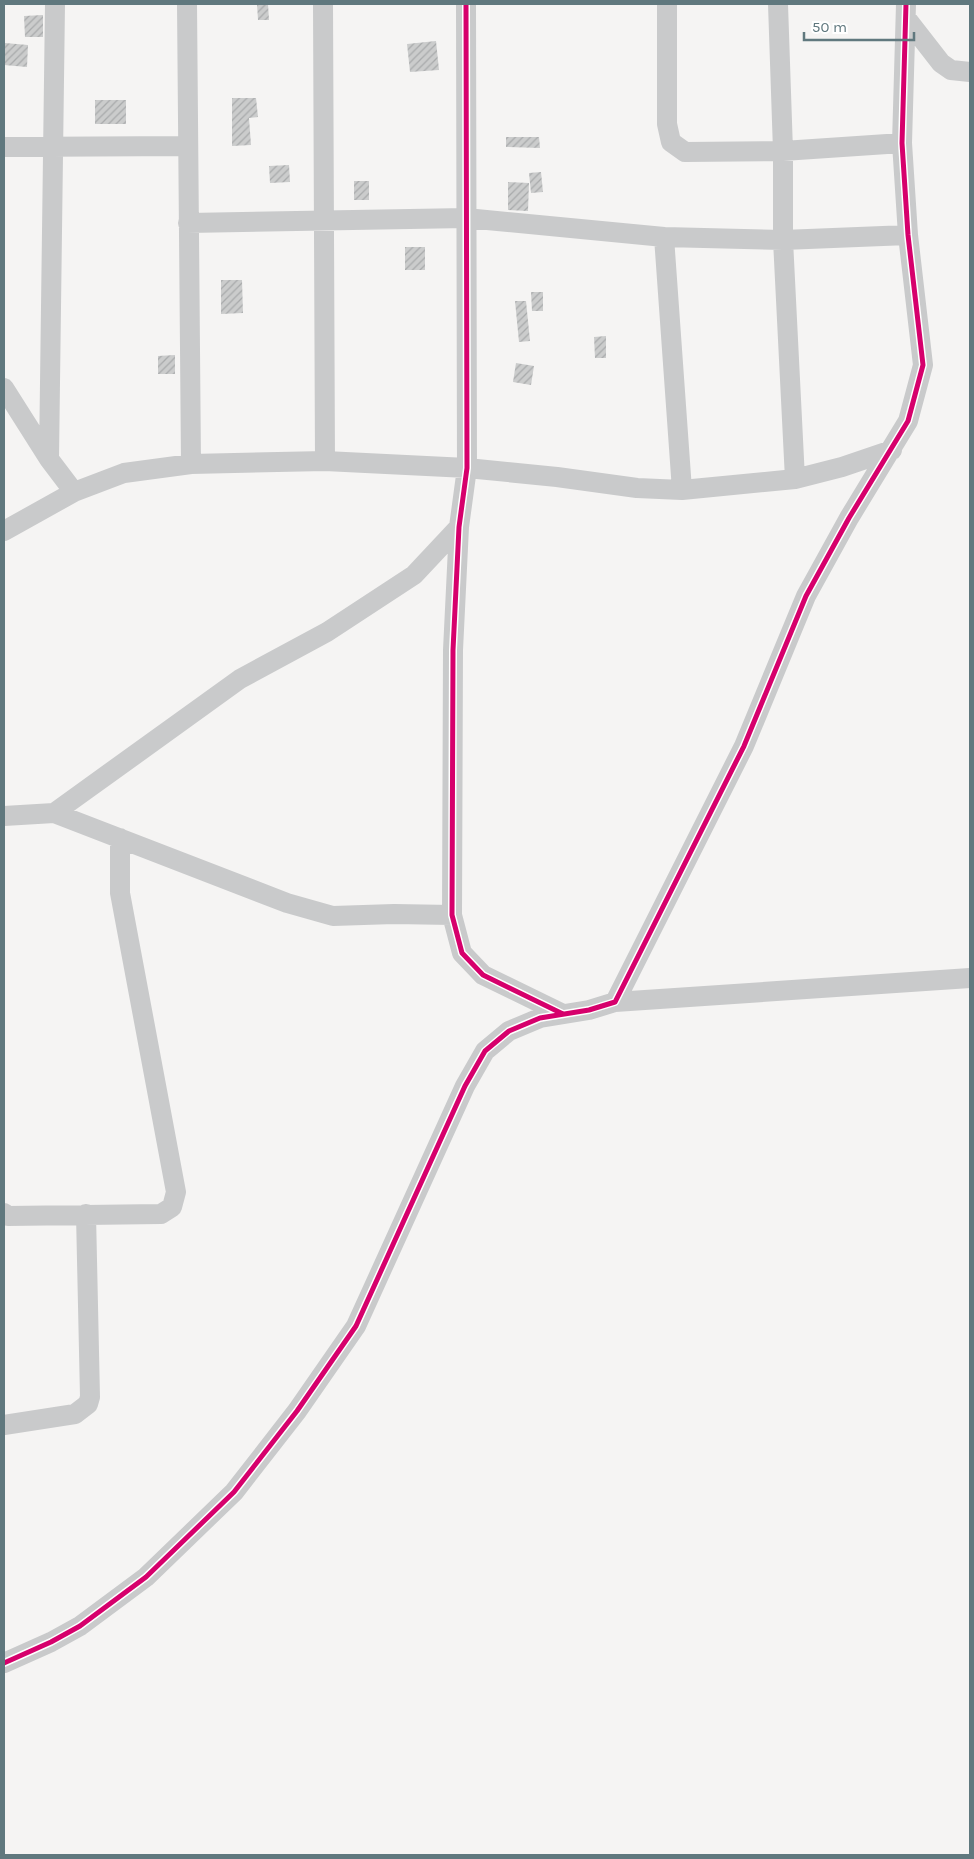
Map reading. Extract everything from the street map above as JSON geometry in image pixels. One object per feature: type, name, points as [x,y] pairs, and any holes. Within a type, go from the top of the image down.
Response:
[{"type":"street","points":[[49,459],[56,4]]},
{"type":"street","points":[[187,4],[191,464]]},
{"type":"street","points":[[323,4],[325,461]]},
{"type":"street","points":[[466,4],[467,468],[459,528],[453,650],[452,916],[462,953],[483,975],[563,1014]]},
{"type":"street","points":[[667,4],[667,124],[671,142],[686,152],[784,151],[902,144]]},
{"type":"street","points":[[778,4],[784,151],[783,240],[796,479]]},
{"type":"street","points":[[906,11],[941,63],[951,70],[970,72]]},
{"type":"street","points":[[615,1002],[744,746],[806,596],[849,518],[908,421],[923,365],[908,236],[902,144],[906,11]]},
{"type":"street","points":[[4,147],[188,146]]},
{"type":"street","points":[[188,223],[466,218],[664,237],[783,240],[908,236]]},
{"type":"street","points":[[664,237],[682,490]]},
{"type":"street","points":[[4,388],[49,459],[74,492]]},
{"type":"street","points":[[4,531],[74,492],[124,472],[191,464],[325,461],[467,468],[557,477],[637,488],[682,490],[796,479],[842,467],[892,450]]},
{"type":"street","points":[[54,813],[240,679],[327,632],[414,575],[459,528]]},
{"type":"street","points":[[4,816],[54,813],[287,903],[333,916],[394,914],[452,916]]},
{"type":"street","points":[[4,1213],[8,1216],[161,1214],[172,1207],[176,1192],[120,893],[120,838]]},
{"type":"street","points":[[4,1663],[51,1642],[80,1626],[146,1577],[234,1492],[297,1411],[356,1326],[465,1086],[485,1051],[509,1031],[540,1018],[589,1010],[615,1002],[970,978]]},
{"type":"street","points":[[4,1425],[76,1414],[88,1404],[90,1397],[86,1214]]},
{"type":"building","points":[[257,4],[268,4],[269,20],[258,20]]},
{"type":"building","points":[[43,15],[43,37],[25,37],[24,16]]},
{"type":"building","points":[[436,41],[439,70],[410,72],[407,44]]},
{"type":"building","points":[[5,43],[28,45],[27,67],[4,65]]},
{"type":"building","points":[[232,98],[256,98],[258,117],[249,118],[251,145],[232,146]]},
{"type":"building","points":[[95,100],[126,100],[126,124],[95,124]]},
{"type":"building","points":[[506,137],[539,137],[540,148],[506,147]]},
{"type":"building","points":[[289,165],[290,182],[270,183],[269,166]]},
{"type":"building","points":[[541,172],[543,192],[531,193],[529,173]]},
{"type":"building","points":[[354,181],[369,181],[369,200],[354,200]]},
{"type":"building","points":[[508,182],[529,183],[528,211],[508,210]]},
{"type":"building","points":[[405,247],[425,247],[425,270],[405,270]]},
{"type":"building","points":[[221,280],[242,280],[243,313],[221,314]]},
{"type":"building","points":[[531,292],[543,292],[543,311],[532,311]]},
{"type":"building","points":[[515,301],[526,301],[530,341],[519,342]]},
{"type":"building","points":[[606,336],[606,358],[595,358],[594,337]]},
{"type":"building","points":[[175,355],[175,374],[158,374],[158,356]]},
{"type":"building","points":[[516,363],[534,366],[531,385],[513,382]]},
{"type":"cycle path","points":[[466,4],[467,468],[459,527],[453,650],[452,915],[462,953],[483,975],[563,1014]]},
{"type":"cycle path","points":[[4,1663],[51,1642],[80,1626],[146,1577],[234,1492],[297,1411],[356,1326],[465,1086],[485,1051],[509,1031],[540,1018],[589,1010],[615,1002],[744,746],[806,596],[849,518],[908,421],[923,365],[908,235],[902,143],[906,4]]}]
